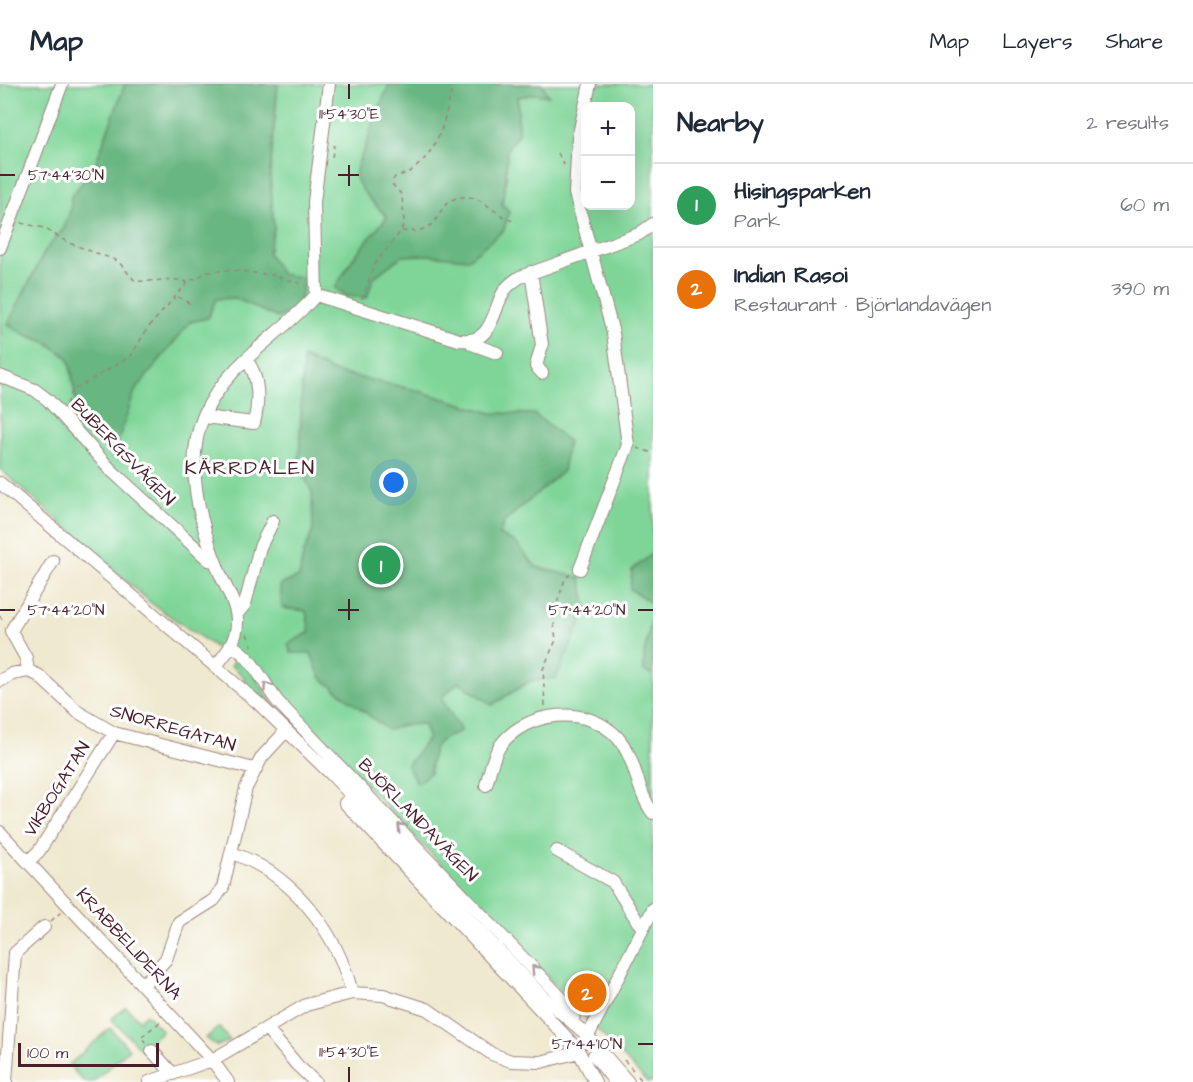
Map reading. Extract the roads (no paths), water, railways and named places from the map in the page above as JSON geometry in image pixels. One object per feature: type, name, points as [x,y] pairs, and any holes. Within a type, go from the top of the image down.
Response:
[{"type":"street","points":[[0,248],[62,84]]},
{"type":"street","points":[[215,666],[231,645],[238,625],[237,614],[215,561],[201,518],[195,486],[197,445],[204,417],[225,380],[315,291],[314,202],[329,84]]},
{"type":"street","points":[[580,569],[628,445],[614,333],[592,251],[578,210],[574,178],[578,138],[590,84]]},
{"type":"street","points":[[315,291],[359,308],[459,340],[471,340],[490,327],[504,290],[520,277],[639,234],[653,224]]},
{"type":"street","points":[[531,272],[542,345],[536,366],[542,373]]},
{"type":"street","points":[[471,340],[472,344],[497,353]]},
{"type":"street","points":[[204,417],[254,423],[254,369],[246,360]]},
{"type":"street","name":"BUBERGSVÄGEN","points":[[0,376],[35,390],[57,410],[111,470],[208,560],[215,561]]},
{"type":"street","name":"BJÖRLANDAVÄGEN","points":[[0,483],[93,566],[215,666],[286,731],[544,998],[615,1082]]},
{"type":"street","points":[[237,614],[244,604],[260,547],[273,521]]},
{"type":"street","points":[[0,681],[12,674],[28,671],[26,658],[9,629],[53,561]]},
{"type":"street","name":"BJÖRLANDAVÄGEN","points":[[231,645],[247,654],[264,685],[278,702],[567,1004],[574,1012],[573,1023]]},
{"type":"street","name":"SNORREGATAN","points":[[28,671],[38,675],[93,723],[114,733],[254,769]]},
{"type":"street","points":[[486,785],[493,758],[500,746],[524,723],[546,716],[579,719],[608,728],[618,738],[633,763],[653,813]]},
{"type":"street","points":[[143,985],[166,959],[179,922],[207,906],[220,893],[226,880],[241,803],[254,769],[286,731]]},
{"type":"street","name":"VIKBOGATAN","points":[[28,862],[39,851],[114,733]]},
{"type":"street","name":"BJÖRLANDAVÄGEN","points":[[352,797],[345,803],[585,1045],[628,1082]]},
{"type":"street","name":"KRABBELIDERNA","points":[[0,832],[212,1060],[228,1082]]},
{"type":"street","points":[[557,851],[613,882],[638,922],[644,926]]},
{"type":"street","points":[[232,853],[259,863],[290,888],[318,920],[339,950],[352,993]]},
{"type":"street","points":[[595,1082],[585,1045],[653,909]]},
{"type":"street","points":[[6,1082],[15,953],[44,927]]},
{"type":"street","points":[[149,1082],[212,1060],[306,1005],[352,993],[383,995],[427,1009],[492,1054],[511,1060],[542,1062],[585,1045]]},
{"type":"street","name":"BJÖRLANDAVÄGEN","points":[[544,998],[573,1023],[585,1045]]},
{"type":"street","points":[[267,1029],[297,1065],[315,1082]]},
{"type":"street","points":[[152,1051],[173,1074]]},
{"type":"place","name":"Hisingsparken","points":[[381,565]]},
{"type":"place","name":"Indian Rasoi","points":[[587,993]]},
{"type":"district","name":"KÄRRDALEN","points":[[250,468]]}]
